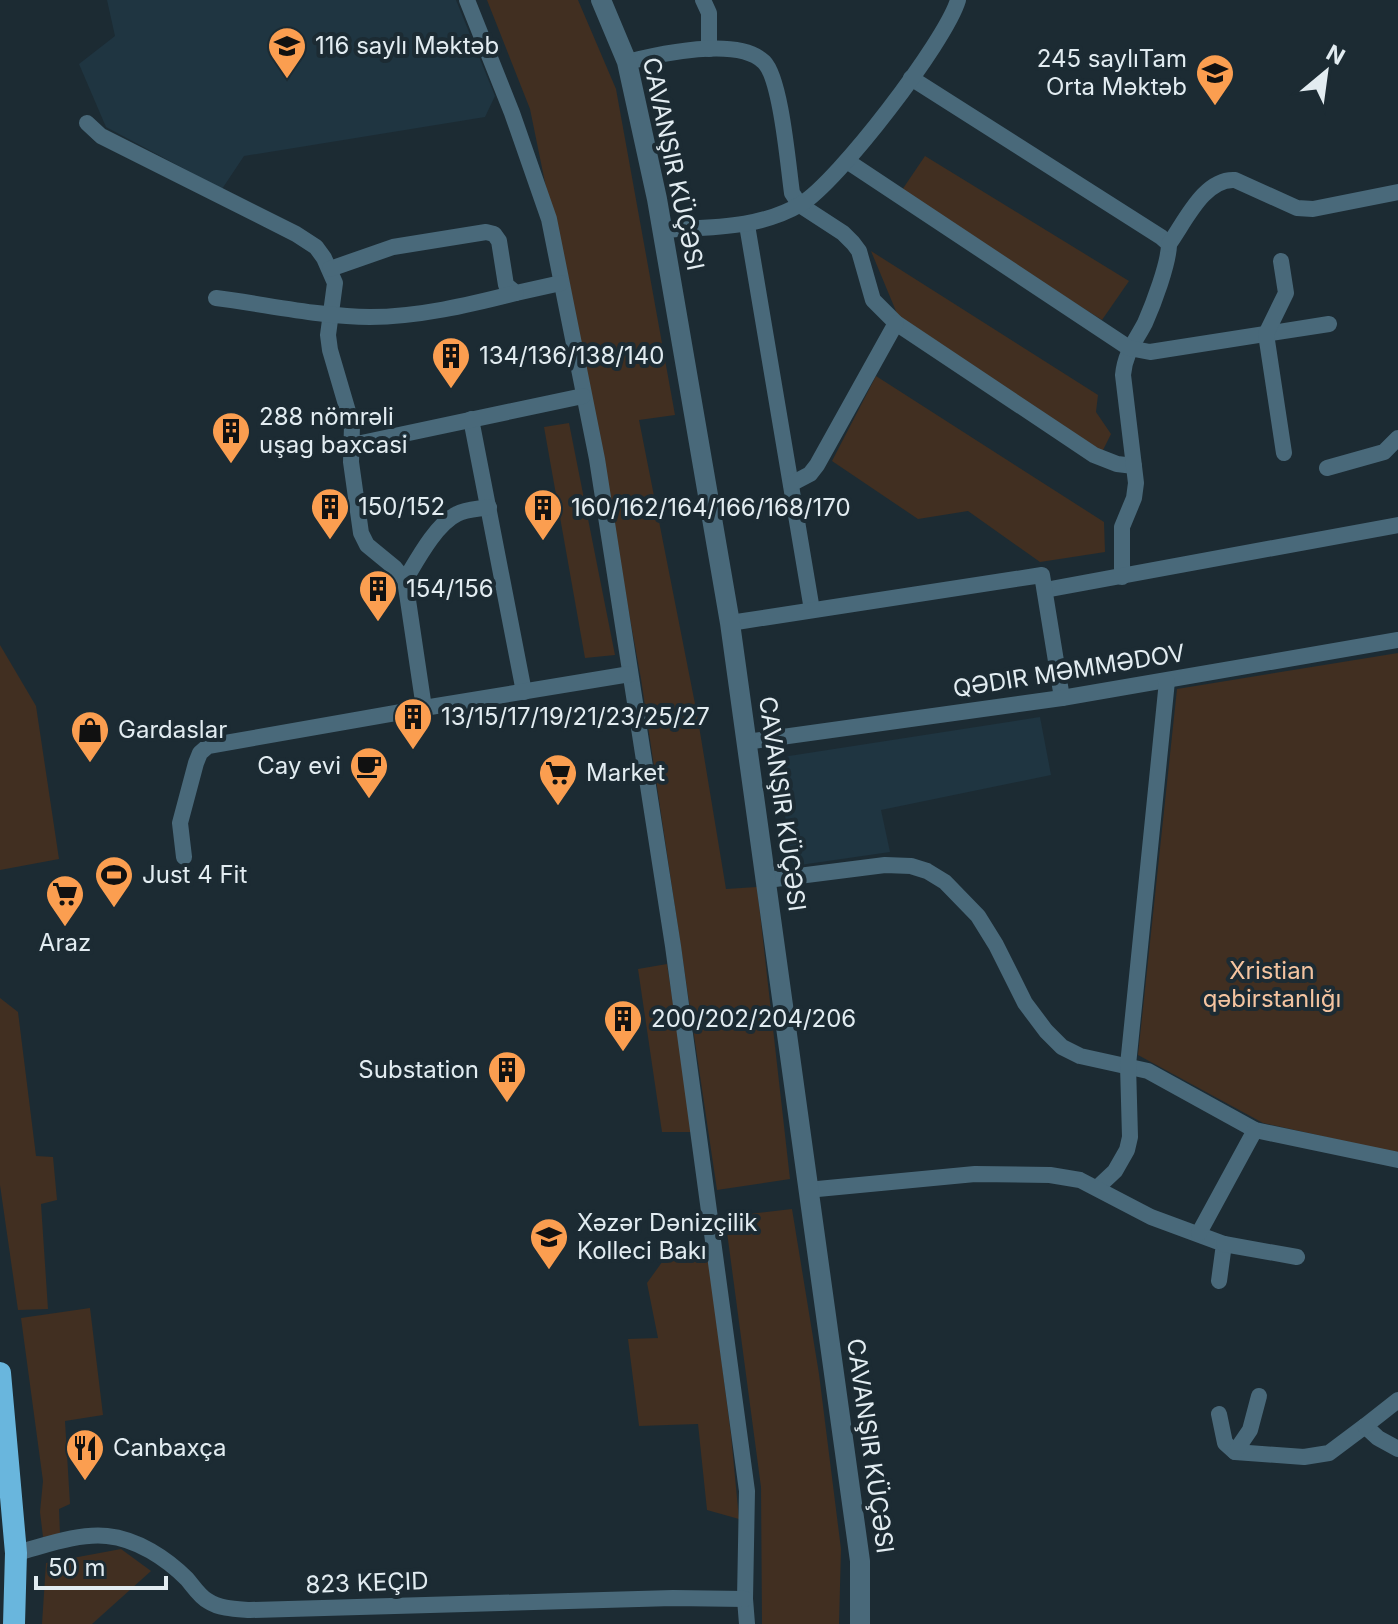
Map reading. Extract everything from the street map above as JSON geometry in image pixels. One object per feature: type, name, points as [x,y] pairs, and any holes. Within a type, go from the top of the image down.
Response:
[{"type":"highway","points":[[0,1373],[16,1553],[14,1624]]},
{"type":"street","points":[[467,0],[512,113],[549,219],[591,427],[673,946],[747,1491],[747,1624]]},
{"type":"street","name":"CAVANŞIR KÜÇƏSI","points":[[601,0],[627,62],[663,230],[730,623],[860,1561],[860,1624]]},
{"type":"street","points":[[703,0],[709,13],[709,49]]},
{"type":"street","points":[[663,230],[747,225],[800,205],[817,192],[847,161],[911,78],[950,19],[958,0]]},
{"type":"street","points":[[627,62],[709,49],[746,50],[765,62],[776,84],[792,193],[800,205],[853,243],[859,251],[873,300],[896,323],[1094,455],[1117,464],[1134,466]]},
{"type":"street","points":[[911,78],[1169,244]]},
{"type":"street","points":[[87,123],[101,136],[296,234],[316,247],[330,269],[335,294],[329,313],[330,350],[352,425],[351,462],[361,533],[367,545],[405,580],[424,708]]},
{"type":"street","points":[[847,161],[1129,348],[1150,352],[1329,324]]},
{"type":"street","points":[[1122,577],[1122,527],[1136,490],[1123,375],[1129,348],[1146,321],[1169,244],[1207,190],[1224,179],[1235,180],[1297,208],[1313,209],[1398,192]]},
{"type":"street","points":[[747,225],[812,610]]},
{"type":"street","points":[[330,269],[393,247],[486,232],[494,234],[499,241],[506,285],[516,293]]},
{"type":"street","points":[[1281,261],[1286,293],[1266,334],[1284,453]]},
{"type":"street","points":[[216,298],[374,317],[425,311],[561,283]]},
{"type":"street","points":[[791,484],[810,474],[817,465],[896,323]]},
{"type":"street","points":[[352,445],[583,396]]},
{"type":"street","points":[[471,419],[524,692]]},
{"type":"street","points":[[1327,468],[1384,452],[1398,438]]},
{"type":"street","points":[[405,580],[426,545],[446,523],[458,513],[489,507]]},
{"type":"street","points":[[1045,590],[1398,525]]},
{"type":"street","points":[[730,623],[1042,575],[1062,698]]},
{"type":"street","name":"QƏDIR MƏMMƏDOV","points":[[746,742],[1062,698],[1398,640]]},
{"type":"street","points":[[184,857],[180,823],[196,763],[200,753],[208,746],[630,674]]},
{"type":"street","points":[[1098,1187],[1115,1171],[1127,1150],[1130,1137],[1128,1065],[1167,681]]},
{"type":"street","points":[[767,880],[885,865],[911,866],[927,871],[945,882],[978,916],[1025,1003],[1062,1047],[1080,1056],[1128,1065],[1169,1081],[1255,1130],[1398,1160]]},
{"type":"street","points":[[1199,1233],[1255,1130]]},
{"type":"street","points":[[807,1190],[975,1174],[1050,1175],[1080,1180],[1098,1187],[1151,1217],[1224,1244],[1297,1257]]},
{"type":"street","points":[[1219,1281],[1224,1244]]},
{"type":"street","points":[[1235,1452],[1250,1430],[1259,1396]]},
{"type":"street","points":[[1219,1414],[1225,1443],[1235,1452],[1304,1457],[1329,1453],[1395,1406]]},
{"type":"street","points":[[1365,1426],[1378,1438],[1398,1449]]},
{"type":"street","name":"823 KEÇID","points":[[16,1553],[85,1537],[106,1536],[127,1540],[172,1565],[206,1601],[250,1610],[673,1598],[745,1599]]},
{"type":"shaded area","name":"116 saylı Məktəb","points":[[107,0],[456,0],[495,96],[485,117],[244,156],[222,189],[106,127],[79,64],[115,36]]},
{"type":"shaded area","points":[[1040,717],[1051,775],[881,810],[890,852],[793,866],[776,758]]},
{"type":"green space","points":[[487,0],[578,0],[616,89],[675,415],[639,420],[697,714],[726,889],[757,887],[790,1179],[717,1190],[641,679],[597,437],[530,109]]},
{"type":"green space","points":[[925,156],[1129,281],[1102,320],[900,193]]},
{"type":"green space","points":[[871,251],[1098,395],[1096,412],[1111,434],[1101,454],[898,316]]},
{"type":"green space","points":[[876,376],[1104,522],[1105,552],[1040,562],[968,511],[918,519],[832,461]]},
{"type":"green space","points":[[569,423],[615,655],[585,658],[544,427]]},
{"type":"green space","points":[[0,645],[36,706],[59,859],[0,870]]},
{"type":"green space","name":"Xristian qəbirstanlığı","points":[[1398,653],[1398,1153],[1263,1123],[1138,1055],[1177,689]]},
{"type":"green space","points":[[667,964],[693,1132],[662,1132],[638,969]]},
{"type":"green space","points":[[0,998],[18,1012],[36,1156],[53,1157],[57,1200],[41,1204],[48,1309],[18,1310],[0,1185]]},
{"type":"green space","points":[[792,1209],[819,1374],[841,1549],[839,1624],[762,1624],[761,1487],[725,1217]]},
{"type":"green space","points":[[708,1255],[739,1519],[707,1510],[698,1424],[639,1426],[628,1339],[658,1338],[647,1283],[665,1258]]},
{"type":"green space","points":[[90,1308],[103,1415],[65,1421],[70,1504],[59,1509],[60,1534],[43,1537],[40,1512],[43,1481],[21,1318]]},
{"type":"green space","points":[[121,1549],[151,1571],[92,1624],[42,1624],[46,1563]]},
{"type":"place","name":"116 saylı Məktəb","points":[[287,80]]},
{"type":"place","name":"245 saylıTam Orta Məktəb","points":[[1215,107]]},
{"type":"place","name":"134/136/138/140","points":[[451,390]]},
{"type":"place","name":"288 nömrəli uşag baxcasi","points":[[231,465]]},
{"type":"place","name":"150/152","points":[[330,541]]},
{"type":"place","name":"160/162/164/166/168/170","points":[[543,542]]},
{"type":"place","name":"154/156","points":[[378,623]]},
{"type":"place","name":"13/15/17/19/21/23/25/27","points":[[413,751]]},
{"type":"place","name":"Gardaslar","points":[[90,764]]},
{"type":"place","name":"Cay evi","points":[[369,800]]},
{"type":"place","name":"Market","points":[[558,807]]},
{"type":"place","name":"Just 4 Fit","points":[[114,909]]},
{"type":"place","name":"Araz","points":[[65,928]]},
{"type":"place","name":"200/202/204/206","points":[[623,1053]]},
{"type":"place","name":"Substation","points":[[507,1104]]},
{"type":"place","name":"Xəzər Dənizçilik Kolleci Bakı","points":[[549,1271]]},
{"type":"place","name":"Canbaxça","points":[[85,1482]]}]
